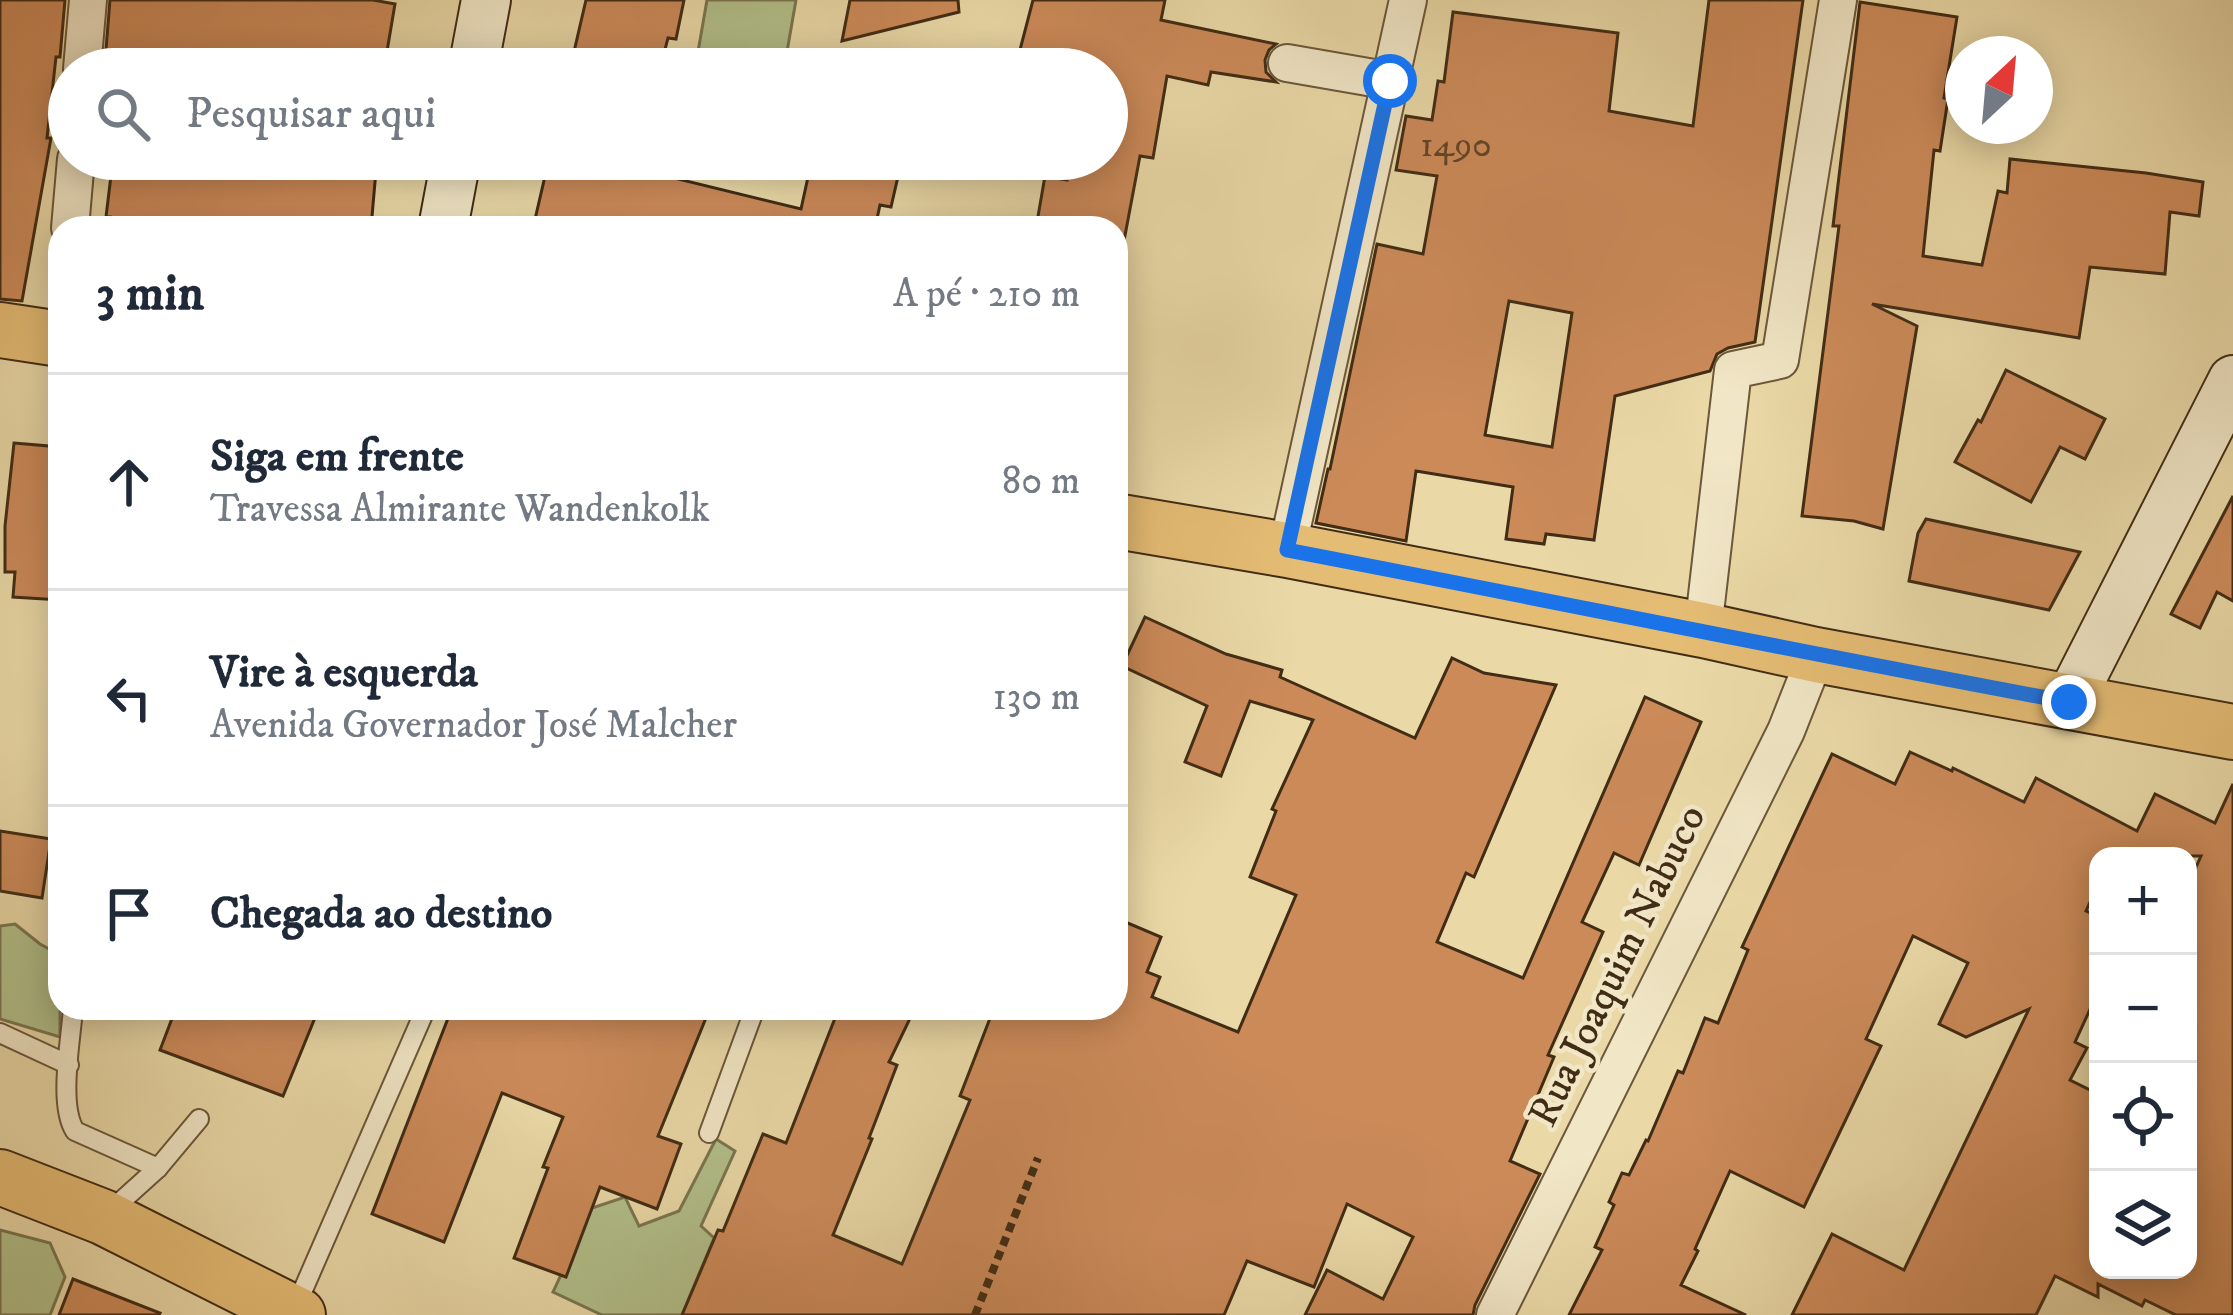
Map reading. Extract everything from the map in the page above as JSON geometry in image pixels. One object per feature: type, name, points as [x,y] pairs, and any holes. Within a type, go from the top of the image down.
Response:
[{"type":"main road","points":[[0,330],[48,337]]},
{"type":"main road","points":[[1128,523],[2233,732]]},
{"type":"main road","points":[[0,1178],[104,1217],[295,1314]]},
{"type":"street","points":[[84,48],[88,0]]},
{"type":"street","points":[[477,48],[486,0]]},
{"type":"street","points":[[1287,550],[1408,0]]},
{"type":"street","points":[[1703,630],[1733,370],[1780,360],[1838,0]]},
{"type":"street","points":[[1287,63],[1390,81]]},
{"type":"street","points":[[71,216],[74,180]]},
{"type":"street","points":[[445,216],[452,180]]},
{"type":"street","points":[[2069,702],[2233,380]]},
{"type":"street","name":"Rua Joaquim Nabuco","points":[[1495,1315],[1775,752],[1816,655]]},
{"type":"lane","points":[[72,1020],[68,1121],[75,1131],[158,1168]]},
{"type":"lane","points":[[295,1314],[421,1020]]},
{"type":"lane","points":[[709,1133],[750,1020]]},
{"type":"lane","points":[[0,1033],[69,1065]]},
{"type":"lane","points":[[104,1217],[158,1168],[199,1119]]},
{"type":"path","points":[[975,1315],[1037,1158]]},
{"type":"green space","points":[[707,0],[796,0],[788,48],[699,48]]},
{"type":"green space","points":[[15,924],[48,948],[48,1020],[60,1020],[60,1037],[0,1019],[0,926]]},
{"type":"green space","points":[[716,1139],[735,1151],[701,1226],[714,1238],[682,1315],[602,1315],[553,1292],[592,1208],[625,1197],[639,1226],[679,1211]]},
{"type":"green space","points":[[0,1230],[50,1243],[65,1277],[50,1315],[0,1315]]},
{"type":"building","points":[[0,0],[65,0],[61,48],[48,48],[48,155],[22,301],[0,299]]},
{"type":"building","points":[[110,0],[373,0],[395,4],[388,48],[106,48]]},
{"type":"building","points":[[586,0],[684,0],[676,39],[668,38],[665,48],[575,48]]},
{"type":"building","points":[[850,0],[958,0],[959,12],[842,41]]},
{"type":"building","points":[[1033,0],[1165,0],[1161,20],[1276,44],[1265,60],[1266,72],[1276,82],[1211,72],[1208,85],[1167,76],[1153,158],[1140,156],[1128,220],[1038,216],[1044,180],[1128,180],[1128,48],[1020,48]]},
{"type":"building","points":[[1709,0],[1803,0],[1755,342],[1717,354],[1710,371],[1615,396],[1594,540],[1546,534],[1544,544],[1506,539],[1513,487],[1416,471],[1406,541],[1316,523],[1377,244],[1423,254],[1437,176],[1396,170],[1406,116],[1432,120],[1438,81],[1444,82],[1453,12],[1618,33],[1609,111],[1693,126]],"holes":[[[1509,301],[1572,313],[1552,447],[1485,435]]]},
{"type":"building","points":[[1860,2],[1957,17],[1954,36],[1945,36],[1945,118],[1940,151],[1934,150],[1923,256],[1982,265],[1998,191],[2007,193],[2010,159],[2203,182],[2199,216],[2170,212],[2165,274],[2090,267],[2079,338],[1872,304],[1917,326],[1883,529],[1802,516],[1839,226],[1833,226]]},
{"type":"building","points":[[110,180],[375,180],[372,216],[106,216]]},
{"type":"building","points":[[544,180],[682,180],[801,209],[807,180],[897,180],[891,207],[880,205],[878,216],[536,216]]},
{"type":"building","points":[[2006,370],[2105,419],[2085,459],[2060,447],[2031,502],[1955,462]]},
{"type":"building","points":[[14,443],[48,446],[48,599],[13,597],[15,572],[5,572]]},
{"type":"building","points":[[2233,496],[2233,601],[2217,592],[2200,628],[2171,614]]},
{"type":"building","points":[[1926,519],[2080,552],[2049,610],[1909,581],[1918,533]]},
{"type":"building","points":[[1145,617],[1226,654],[1282,670],[1280,677],[1415,738],[1452,658],[1484,673],[1556,685],[1474,877],[1466,873],[1437,942],[1523,978],[1645,697],[1701,722],[1639,865],[1614,853],[1582,922],[1603,932],[1548,1055],[1554,1057],[1510,1161],[1540,1174],[1473,1315],[1305,1315],[1327,1270],[1383,1299],[1413,1237],[1347,1204],[1314,1287],[1247,1261],[1224,1315],[682,1315],[763,1134],[786,1143],[834,1020],[909,1020],[889,1062],[897,1065],[833,1235],[902,1264],[970,1100],[960,1096],[989,1020],[1128,1020],[1128,923],[1161,937],[1147,972],[1160,977],[1152,997],[1238,1032],[1296,895],[1250,877],[1276,811],[1272,809],[1313,720],[1250,701],[1221,776],[1185,762],[1207,706],[1128,669],[1128,653]]},
{"type":"building","points":[[1910,752],[2024,802],[2036,778],[2137,831],[2155,794],[2215,823],[2233,784],[2233,1315],[2176,1315],[2145,1300],[2142,1306],[2098,1284],[2098,1297],[2055,1276],[2036,1315],[1792,1315],[1832,1234],[1904,1270],[2029,1009],[1966,1037],[1939,1024],[1968,963],[1913,936],[1866,1039],[1881,1046],[1804,1207],[1730,1171],[1695,1249],[1681,1285],[1746,1315],[1569,1315],[1602,1250],[1595,1247],[1622,1173],[1629,1175],[1648,1141],[1705,1018],[1718,1023],[1748,950],[1742,947],[1832,754],[1895,784]]},
{"type":"building","points":[[0,831],[48,839],[42,898],[0,891]]},
{"type":"building","points":[[171,1020],[314,1020],[283,1096],[160,1050]]},
{"type":"building","points":[[447,1020],[705,1020],[658,1136],[681,1144],[657,1209],[600,1187],[566,1277],[514,1258],[563,1117],[502,1093],[444,1242],[372,1214]]},
{"type":"building","points":[[73,1279],[160,1313],[59,1315]]},
{"type":"route","points":[[1390,81],[1287,550],[2069,702]]}]
